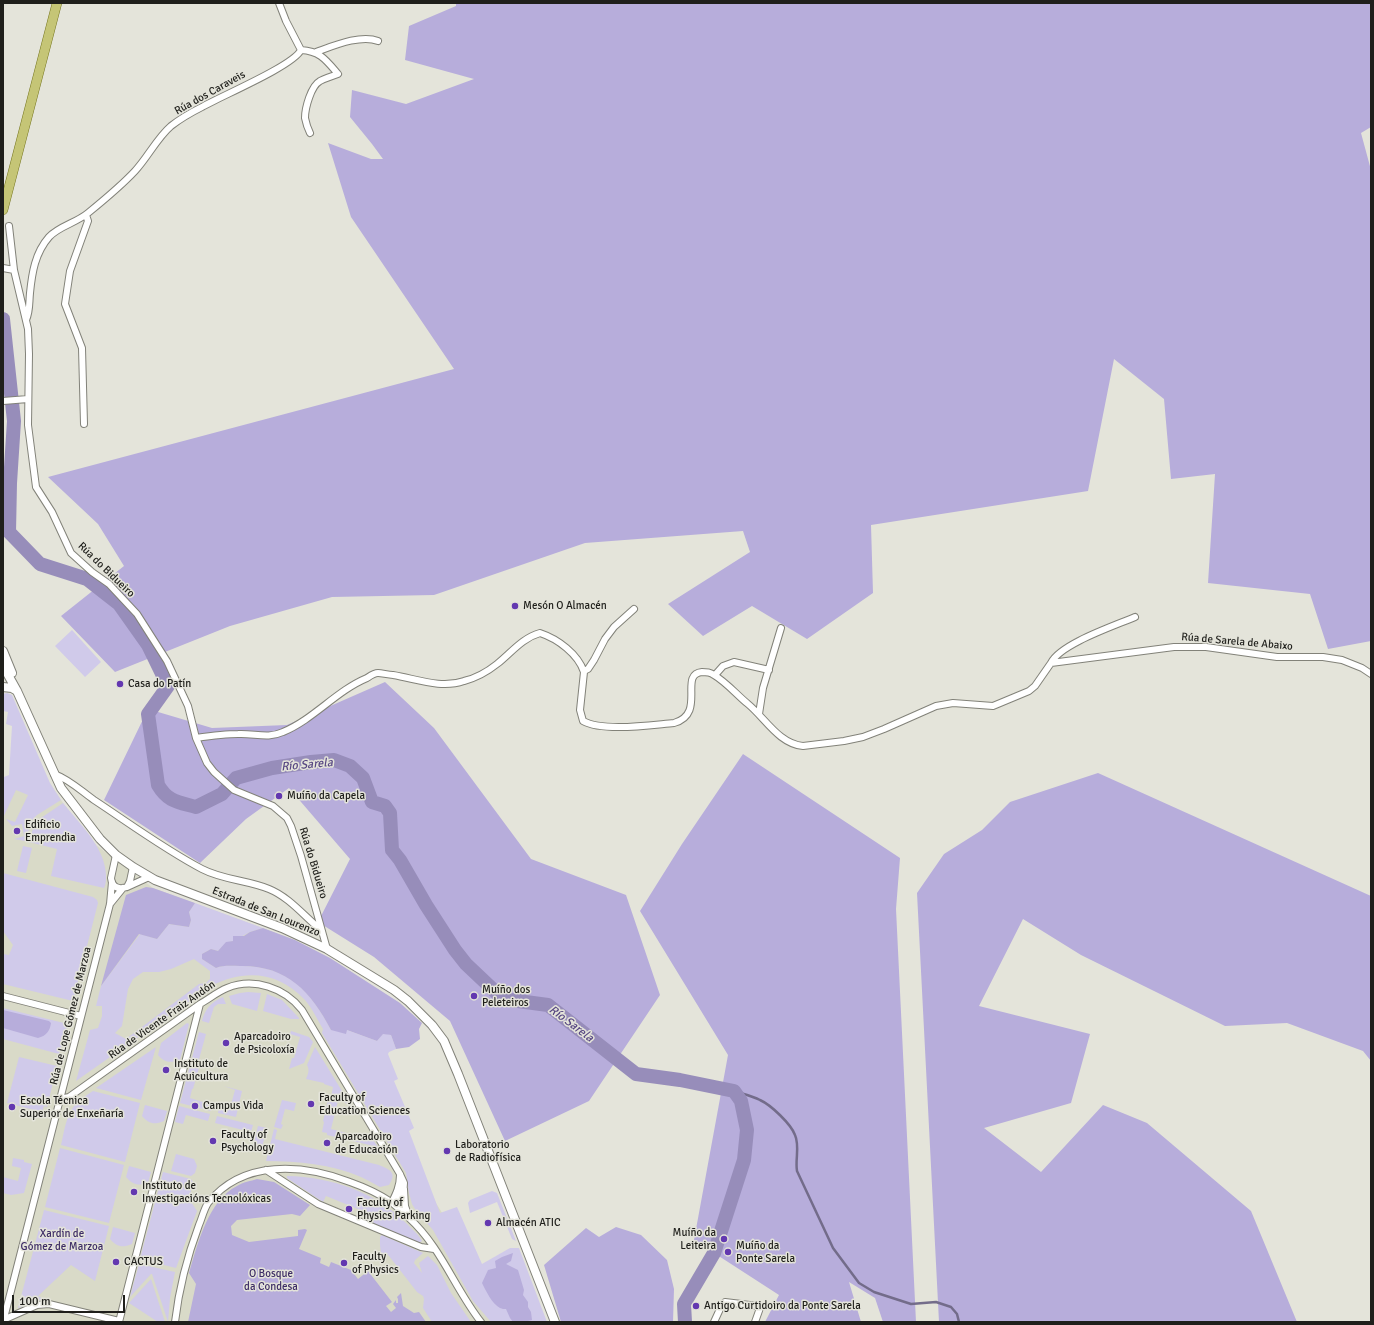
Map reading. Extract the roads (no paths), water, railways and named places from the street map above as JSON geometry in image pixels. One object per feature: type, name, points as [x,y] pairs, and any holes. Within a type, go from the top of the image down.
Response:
[{"type":"main road","points":[[3,210],[57,3]]},
{"type":"street","points":[[279,3],[286,21],[301,50],[316,52],[346,42],[363,39],[373,39],[378,41]]},
{"type":"street","name":"Rúa dos Caraveis","points":[[26,400],[29,354],[28,329],[26,320],[29,313],[32,273],[35,260],[50,236],[86,215],[135,171],[161,137],[172,126],[201,107],[274,71],[294,58],[301,50]]},
{"type":"street","points":[[310,133],[305,120],[308,102],[315,86],[319,81],[338,74],[325,59],[316,52]]},
{"type":"street","points":[[84,424],[82,348],[65,304],[70,271],[88,221],[86,215]]},
{"type":"street","points":[[9,226],[14,270],[26,320]]},
{"type":"street","points":[[3,268],[14,270]]},
{"type":"street","points":[[3,401],[26,400]]},
{"type":"street","name":"Rúa do Bidueiro","points":[[26,400],[36,487],[52,512],[71,553],[92,572],[109,584],[137,614],[170,668],[188,706],[196,738],[207,763],[214,772],[234,790],[273,806],[287,818],[303,863],[327,949]]},
{"type":"street","points":[[584,671],[588,669],[605,639],[614,627],[634,609]]},
{"type":"street","points":[[196,738],[239,733],[271,736],[298,725],[345,689],[377,673],[435,684],[464,682],[480,676],[497,664],[527,638],[533,634],[540,633],[556,640],[580,662],[584,671],[580,710],[581,715],[584,720],[596,726],[633,726],[678,722],[684,719],[689,711],[691,704],[691,681],[693,676],[696,673],[708,672],[715,675],[760,714],[782,737],[796,745],[844,741],[879,732],[936,706],[953,703],[994,706],[1029,691],[1035,686],[1053,659],[1059,653],[1099,632],[1135,617]]},
{"type":"street","points":[[760,714],[763,688],[781,628]]},
{"type":"street","name":"Rúa de Sarela de Abaixo","points":[[1051,663],[1174,647],[1206,647],[1277,657],[1323,657],[1342,660],[1362,668],[1371,674]]},
{"type":"street","points":[[3,651],[15,681],[17,691]]},
{"type":"street","points":[[715,675],[723,666],[734,662],[769,670]]},
{"type":"street","points":[[3,666],[17,691]]},
{"type":"street","points":[[3,687],[12,688],[17,691]]},
{"type":"street","name":"Estrada de San Lourenzo","points":[[17,691],[61,788],[100,839],[116,855],[133,868],[149,877],[282,928],[327,949],[405,998],[432,1025],[444,1042],[458,1074],[555,1322]]},
{"type":"street","points":[[54,774],[61,776],[86,795],[139,830],[202,869],[219,876],[268,888],[276,892],[290,902],[321,930]]},
{"type":"street","name":"Rúa de Lope Gómez de Marzoa","points":[[3,1321],[110,904],[112,874],[116,855]]},
{"type":"street","name":"Rúa de Lope Gómez de Marzoa","points":[[110,904],[130,881],[133,868]]},
{"type":"street","name":"Rúa de Lope Gómez de Marzoa","points":[[125,887],[149,877]]},
{"type":"street","points":[[112,882],[116,887],[125,887]]},
{"type":"street","name":"Rúa de Vicente Fraiz Andón","points":[[60,1100],[69,1097],[200,1004],[228,988],[244,984],[273,988],[292,998],[306,1015],[400,1174],[404,1183],[405,1206],[410,1219]]},
{"type":"street","points":[[3,996],[81,1016]]},
{"type":"street","points":[[119,1322],[200,1004]]},
{"type":"street","points":[[175,1322],[184,1271],[207,1204],[222,1188],[234,1180],[245,1175],[282,1168],[306,1170],[336,1176],[362,1186],[392,1202],[423,1233],[447,1268],[469,1307],[481,1322]]},
{"type":"street","points":[[266,1170],[318,1204],[421,1247],[434,1249]]},
{"type":"street","points":[[392,1202],[400,1182],[400,1174]]},
{"type":"street","points":[[392,1202],[395,1202],[401,1194],[404,1183]]},
{"type":"street","points":[[714,1322],[717,1314],[725,1302],[758,1306],[760,1310],[755,1322]]},
{"type":"street","name":"Rúa de Lope Gómez de Marzoa","points":[[3,1321],[37,1305],[48,1304],[119,1322]]},
{"type":"waterway","name":"Río Sarela","points":[[3,319],[14,421],[10,483],[9,532],[40,564],[87,579],[119,604],[148,645],[168,686],[148,714],[158,785],[162,791],[174,800],[196,807],[222,794],[236,778],[272,768],[334,760],[350,766],[363,778],[372,802],[385,806],[390,813],[392,850],[400,860],[426,905],[455,950],[466,964],[503,999],[548,1005],[636,1074],[680,1080],[734,1091],[741,1101],[747,1130],[744,1160],[714,1253],[684,1304],[685,1322]]},
{"type":"waterway","points":[[734,1091],[754,1097],[770,1106],[780,1115],[793,1131],[797,1144],[797,1171],[833,1248],[859,1283],[874,1292],[911,1304],[936,1302],[951,1307],[957,1314],[959,1322]]},
{"type":"place","name":"Mesón O Almacén","points":[[515,606]]},
{"type":"place","name":"Casa do Patín","points":[[120,684]]},
{"type":"place","name":"Muíño da Capela","points":[[279,796]]},
{"type":"place","name":"Edificio Emprendia","points":[[17,831]]},
{"type":"place","name":"Muíño dos Peleteiros","points":[[474,996]]},
{"type":"place","name":"Aparcadoiro de Psicoloxía","points":[[226,1043]]},
{"type":"place","name":"Instituto de Acuicultura","points":[[166,1070]]},
{"type":"place","name":"Faculty of Education Sciences","points":[[311,1104]]},
{"type":"place","name":"Campus Vida","points":[[195,1106]]},
{"type":"place","name":"Escola Técnica Superior de Enxeñaría","points":[[12,1107]]},
{"type":"place","name":"Faculty of Psychology","points":[[213,1141]]},
{"type":"place","name":"Aparcadoiro de Educación","points":[[327,1143]]},
{"type":"place","name":"Laboratorio de Radiofísica","points":[[447,1151]]},
{"type":"place","name":"Instituto de Investigacións Tecnolóxicas","points":[[134,1192]]},
{"type":"place","name":"Faculty of Physics Parking","points":[[349,1209]]},
{"type":"place","name":"Almacén ATIC","points":[[488,1223]]},
{"type":"place","name":"Muíño da Leiteira","points":[[724,1239]]},
{"type":"place","name":"Muíño da Ponte Sarela","points":[[728,1252]]},
{"type":"place","name":"CACTUS","points":[[116,1262]]},
{"type":"place","name":"Faculty of Physics","points":[[344,1263]]},
{"type":"place","name":"Antigo Curtidoiro da Ponte Sarela","points":[[696,1306]]},
{"type":"park label","name":"Xardín de Gómez de Marzoa","points":[[62,1240]]},
{"type":"park label","name":"O Bosque da Condesa","points":[[271,1280]]}]
